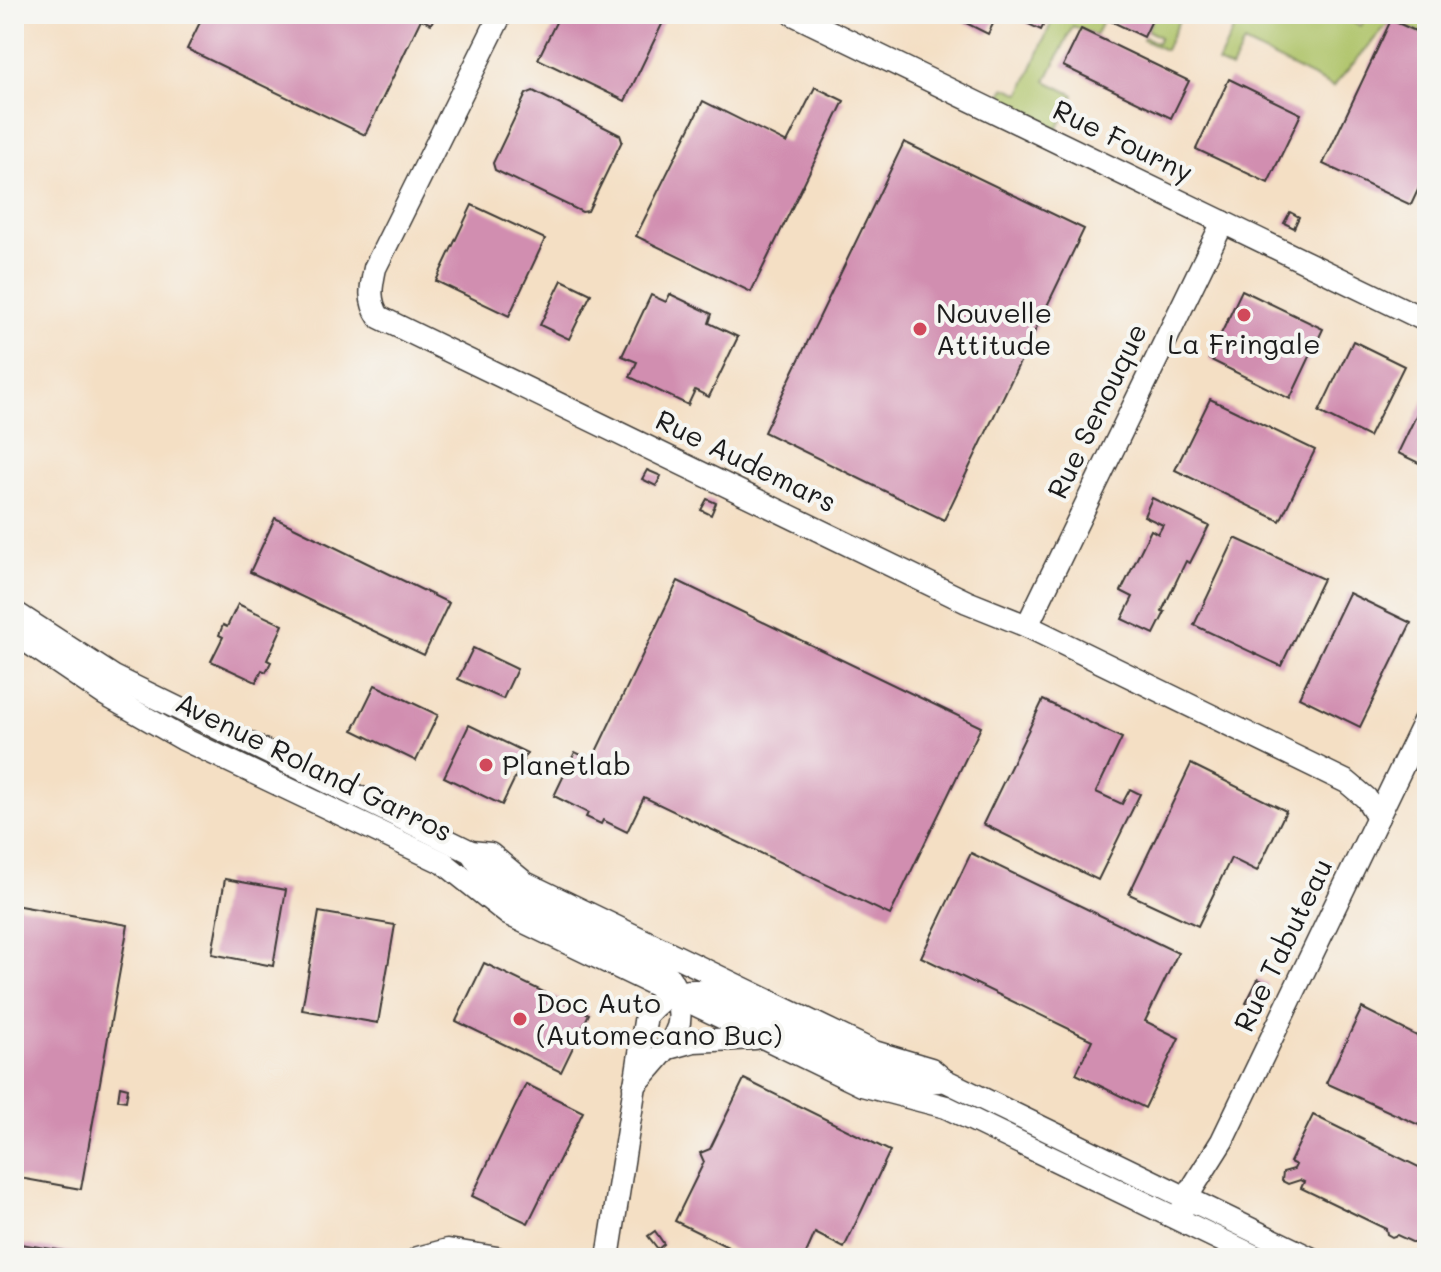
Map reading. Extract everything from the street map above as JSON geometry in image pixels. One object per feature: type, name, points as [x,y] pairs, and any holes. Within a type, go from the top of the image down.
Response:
[{"type":"street","name":"Rue Audemars","points":[[501,14],[375,268],[370,289],[372,306],[379,317],[1347,782],[1366,798],[1378,817]]},
{"type":"street","name":"Rue Fourny","points":[[793,14],[1427,321]]},
{"type":"street","name":"Rue Senouque","points":[[1027,626],[1223,222]]},
{"type":"street","name":"Avenue Roland Garros","points":[[14,612],[114,677],[471,852],[490,854],[525,883],[874,1052],[931,1069],[944,1080],[1183,1208],[1258,1258]]},
{"type":"street","name":"Avenue Roland Garros","points":[[14,633],[104,694],[183,739],[444,863],[508,914],[763,1038],[862,1085],[946,1107],[1183,1208],[1310,1258]]},
{"type":"street","name":"Rue Tabuteau","points":[[1183,1208],[1222,1141],[1427,715]]},
{"type":"street","name":"Avenue Roland Garros","points":[[471,852],[478,863],[519,900],[641,957],[669,990]]},
{"type":"street","points":[[613,965],[646,1015]]},
{"type":"street","name":"Avenue Roland Garros","points":[[669,990],[712,992],[870,1070],[931,1084],[944,1080]]},
{"type":"street","points":[[608,1258],[634,1086],[646,1015],[669,990],[679,1005],[679,1025],[665,1049],[634,1086]]},
{"type":"street","points":[[665,1049],[694,1041],[763,1038]]},
{"type":"street","points":[[418,1258],[448,1250],[497,1258]]},
{"type":"green space","points":[[1055,14],[1096,14],[1104,18],[1095,36],[1073,26],[1046,81],[1074,95],[1057,130],[998,101],[1005,87],[1021,94]]},
{"type":"green space","points":[[1155,14],[1182,14],[1165,50],[1143,40],[1144,37],[1157,43],[1160,37],[1147,30]]},
{"type":"green space","points":[[1232,14],[1334,14],[1361,26],[1367,14],[1427,14],[1427,36],[1391,20],[1333,87],[1244,43],[1231,69],[1218,63],[1239,18]]},
{"type":"building","points":[[204,14],[436,14],[431,24],[421,19],[365,135],[187,49]]},
{"type":"building","points":[[560,14],[667,14],[625,101],[538,59]]},
{"type":"building","points":[[948,14],[998,14],[988,34]]},
{"type":"building","points":[[1007,14],[1049,14],[1041,30]]},
{"type":"building","points":[[1096,14],[1155,14],[1144,37]]},
{"type":"building","points":[[1391,20],[1427,36],[1427,178],[1424,177],[1411,205],[1323,164]]},
{"type":"building","points":[[1081,29],[1189,81],[1171,118],[1063,66]]},
{"type":"building","points":[[1229,79],[1301,114],[1268,183],[1196,149]]},
{"type":"building","points":[[815,87],[844,101],[751,292],[636,236],[703,101],[787,143]]},
{"type":"building","points":[[533,91],[620,135],[622,141],[588,211],[582,212],[495,170],[493,163],[526,94]]},
{"type":"building","name":"Nouvelle Attitude","points":[[904,142],[1084,229],[944,520],[764,432]]},
{"type":"building","points":[[472,205],[545,239],[509,316],[436,281]]},
{"type":"building","points":[[1290,212],[1299,217],[1294,228],[1284,223]]},
{"type":"building","points":[[562,280],[591,294],[569,339],[540,325]]},
{"type":"building","points":[[1242,290],[1323,329],[1290,399],[1209,359]]},
{"type":"building","points":[[670,294],[712,314],[709,323],[738,337],[709,397],[695,390],[688,405],[630,377],[637,362],[622,356],[651,295],[666,302]]},
{"type":"building","points":[[1353,341],[1404,366],[1369,437],[1319,412]]},
{"type":"building","points":[[1427,393],[1427,467],[1398,453]]},
{"type":"building","points":[[1210,399],[1315,450],[1280,521],[1175,470]]},
{"type":"building","points":[[647,470],[661,476],[656,486],[642,479]]},
{"type":"building","points":[[1152,498],[1209,526],[1190,563],[1186,561],[1154,634],[1122,619],[1133,597],[1121,591],[1151,530],[1158,534],[1163,525],[1144,516]]},
{"type":"building","points":[[707,499],[716,503],[711,515],[701,510]]},
{"type":"building","points":[[275,518],[449,603],[424,655],[250,572]]},
{"type":"building","points":[[1235,538],[1323,579],[1281,666],[1194,625]]},
{"type":"building","points":[[678,581],[981,727],[890,915],[644,797],[627,832],[603,820],[601,824],[586,817],[588,813],[554,796],[575,752],[592,760]]},
{"type":"building","points":[[1349,593],[1411,623],[1360,727],[1299,697]]},
{"type":"building","points":[[238,604],[283,625],[267,660],[271,662],[256,682],[211,661],[223,637],[219,635],[223,625],[227,627]]},
{"type":"building","points":[[473,648],[517,669],[503,699],[458,679]]},
{"type":"building","points":[[375,685],[438,715],[416,761],[353,730]]},
{"type":"building","points":[[1043,700],[1122,738],[1096,792],[1122,804],[1130,789],[1140,794],[1098,880],[983,824]]},
{"type":"building","name":"Planetlab","points":[[469,725],[527,753],[502,805],[444,777]]},
{"type":"building","points":[[1191,764],[1286,811],[1257,871],[1231,858],[1198,926],[1129,894]]},
{"type":"building","points":[[971,853],[1178,953],[1145,1021],[1179,1038],[1145,1108],[1076,1074],[1092,1040],[921,957]]},
{"type":"building","points":[[225,879],[286,890],[273,966],[212,954]]},
{"type":"building","points":[[14,905],[128,925],[81,1189],[14,1177]]},
{"type":"building","points":[[319,912],[395,925],[378,1023],[302,1010]]},
{"type":"building","name":"Doc Auto (Automecano Buc)","points":[[484,963],[589,1014],[561,1072],[456,1021]]},
{"type":"building","points":[[1258,979],[1268,984],[1257,1008],[1246,1003]]},
{"type":"building","points":[[1362,1008],[1427,1041],[1427,1114],[1421,1126],[1326,1083]]},
{"type":"building","points":[[744,1079],[890,1151],[844,1248],[815,1233],[804,1258],[750,1258],[741,1254],[738,1256],[734,1254],[736,1251],[675,1221],[704,1162],[700,1153],[710,1149]]},
{"type":"building","points":[[526,1084],[583,1112],[528,1223],[472,1196]]},
{"type":"building","points":[[120,1086],[128,1088],[126,1101],[118,1100]]},
{"type":"building","points":[[1313,1115],[1427,1171],[1427,1249],[1397,1235],[1392,1237],[1386,1229],[1301,1188],[1304,1182],[1300,1180],[1288,1184],[1282,1181],[1283,1172],[1294,1169],[1296,1165],[1290,1162]]},
{"type":"building","points":[[655,1231],[664,1244],[658,1249],[648,1236]]},
{"type":"building","points":[[14,1243],[96,1256],[14,1258]]},
{"type":"place","name":"La Fringale","points":[[1244,315]]},
{"type":"place","name":"Nouvelle Attitude","points":[[920,329]]},
{"type":"place","name":"Planetlab","points":[[486,765]]},
{"type":"place","name":"Doc Auto (Automecano Buc)","points":[[520,1019]]}]
